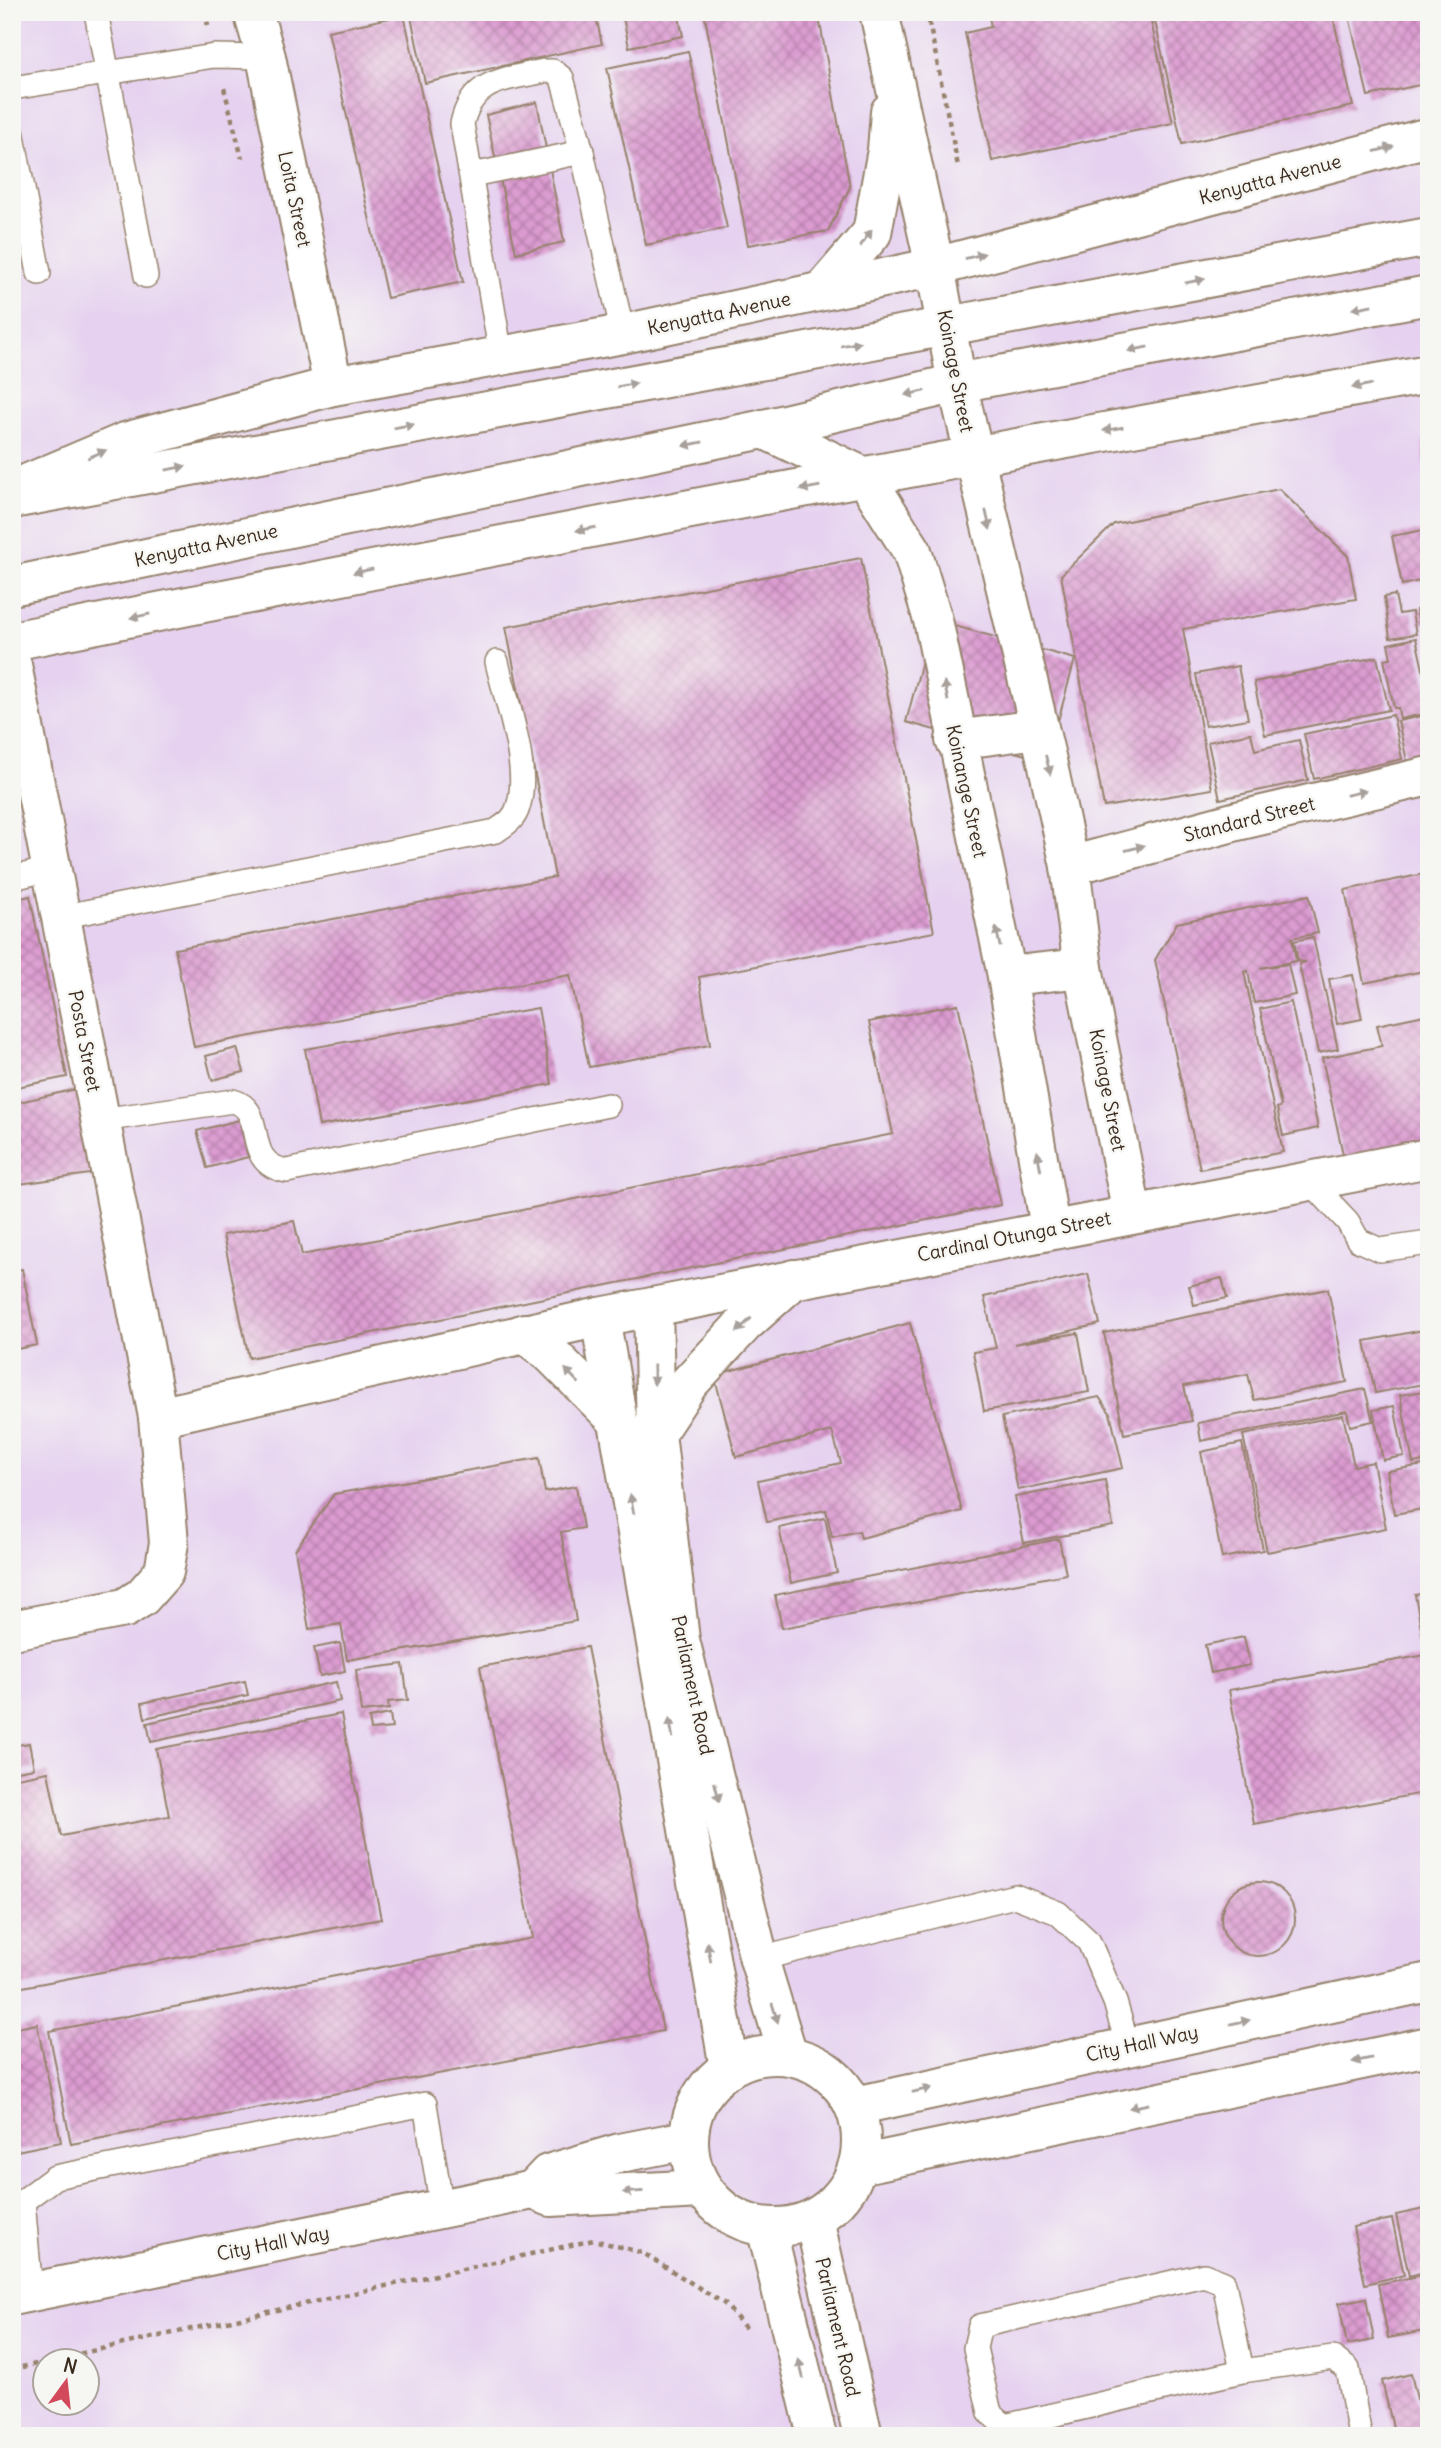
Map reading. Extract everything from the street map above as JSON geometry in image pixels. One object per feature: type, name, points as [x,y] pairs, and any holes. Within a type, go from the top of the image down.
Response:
[{"type":"street","name":"Koinage Street","points":[[879,12],[935,267],[957,383],[1070,866],[1083,968],[1132,1213]]},
{"type":"street","name":"Loita Street","points":[[256,13],[333,386]]},
{"type":"street","points":[[823,290],[872,233],[887,150],[893,76]]},
{"type":"street","name":"Kenyatta Avenue","points":[[12,491],[125,442],[333,386],[622,334],[935,267],[1429,137]]},
{"type":"street","points":[[12,499],[1429,237]]},
{"type":"street","name":"Kenyatta Avenue","points":[[12,586],[764,429],[957,383],[1429,295]]},
{"type":"street","points":[[12,641],[447,555],[866,478],[973,454],[1429,374]]},
{"type":"street","points":[[764,429],[866,478]]},
{"type":"street","name":"Koinange Street","points":[[866,478],[912,551],[933,620],[1007,975],[1050,1228]]},
{"type":"street","name":"Posta Street","points":[[12,665],[158,1417],[169,1544],[164,1572],[142,1598],[125,1608],[12,1630]]},
{"type":"street","points":[[956,740],[1038,729]]},
{"type":"street","name":"Standard Street","points":[[1070,866],[1237,821],[1429,776]]},
{"type":"street","points":[[1007,975],[1083,968]]},
{"type":"street","name":"Cardinal Otunga Street","points":[[600,1317],[1416,1157]]},
{"type":"street","points":[[656,1433],[689,1382],[745,1323],[794,1279]]},
{"type":"street","name":"Parliament Road","points":[[653,1307],[656,1433],[680,1640],[759,1959],[788,2055]]},
{"type":"street","points":[[158,1417],[600,1317]]},
{"type":"street","name":"Parliament Road","points":[[600,1317],[729,2068]]},
{"type":"street","points":[[524,1333],[551,1354],[618,1421]]},
{"type":"street","name":"City Hall Way","points":[[855,2106],[1429,1982]]},
{"type":"street","points":[[859,2165],[1429,2046]]},
{"type":"street","points":[[763,2055],[788,2055],[812,2062],[832,2076],[855,2106],[860,2124],[859,2165],[849,2187],[834,2205],[814,2219],[791,2226],[766,2227],[742,2221],[719,2208],[702,2189],[691,2165],[687,2140],[691,2115],[702,2093],[718,2074],[729,2068],[763,2055]]},
{"type":"street","name":"City Hall Way","points":[[534,2190],[548,2174],[620,2153],[687,2140]]},
{"type":"street","name":"City Hall Way","points":[[22,2294],[534,2190],[551,2197],[702,2189]]},
{"type":"street","name":"Parliament Road","points":[[814,2219],[863,2436]]},
{"type":"street","points":[[766,2227],[817,2436]]},
{"type":"lane","points":[[96,12],[146,276]]},
{"type":"lane","points":[[12,88],[214,56],[266,57]]},
{"type":"lane","points":[[500,356],[462,124],[466,108],[474,95],[488,84],[544,71],[554,71],[562,78],[582,152],[622,334]]},
{"type":"lane","points":[[12,131],[39,273]]},
{"type":"lane","points":[[472,175],[582,152]]},
{"type":"lane","points":[[60,917],[496,831],[511,820],[518,809],[522,772],[497,662]]},
{"type":"lane","points":[[12,878],[51,869]]},
{"type":"lane","points":[[100,1120],[233,1101],[241,1103],[248,1110],[261,1159],[267,1166],[287,1171],[608,1105]]},
{"type":"lane","points":[[1309,1180],[1348,1222],[1358,1240],[1380,1250],[1429,1243]]},
{"type":"lane","points":[[759,1959],[1015,1896],[1058,1913],[1089,1942],[1115,2002],[1128,2046]]},
{"type":"lane","points":[[22,2294],[23,2200],[55,2176],[425,2104],[442,2209]]},
{"type":"lane","points":[[1242,2371],[1224,2283],[1204,2275],[980,2326],[975,2348],[990,2413],[1005,2426],[1242,2371],[1334,2358],[1348,2369],[1360,2436]]},
{"type":"path","points":[[205,12],[214,56],[244,163]]},
{"type":"path","points":[[928,12],[958,170]]},
{"type":"path","points":[[102,2350],[594,2240],[643,2253],[725,2304],[749,2333]]},
{"type":"path","points":[[12,2369],[32,2365]]},
{"type":"shaded area","points":[[12,12],[1429,12],[1429,2436],[12,2436]]},
{"type":"building","points":[[410,12],[595,12],[602,44],[425,83]]},
{"type":"building","points":[[622,12],[678,12],[683,36],[629,47]]},
{"type":"building","points":[[704,12],[818,12],[850,187],[828,231],[748,245]]},
{"type":"building","points":[[988,12],[1149,12],[1173,123],[992,161],[965,33],[991,27]]},
{"type":"building","points":[[1153,12],[1332,12],[1353,106],[1182,144]]},
{"type":"building","points":[[1348,12],[1429,12],[1429,83],[1368,96]]},
{"type":"building","points":[[404,15],[463,282],[387,298],[328,31]]},
{"type":"building","points":[[688,51],[727,228],[646,245],[607,68]]},
{"type":"building","points":[[537,102],[564,242],[516,253],[486,115]]},
{"type":"building","points":[[1423,442],[1429,442],[1429,497],[1427,497]]},
{"type":"building","points":[[1279,489],[1348,556],[1356,599],[1183,629],[1212,789],[1104,807],[1061,575],[1114,524]]},
{"type":"building","points":[[1429,529],[1429,579],[1402,585],[1392,536]]},
{"type":"building","points":[[861,558],[934,932],[699,977],[710,1045],[589,1067],[570,975],[194,1047],[175,949],[555,877],[506,627]]},
{"type":"building","points":[[1395,595],[1399,614],[1412,612],[1416,634],[1390,638],[1384,597]]},
{"type":"building","points":[[1429,606],[1429,622],[1419,624],[1416,610]]},
{"type":"building","points":[[933,620],[1075,659],[1047,761],[906,722]]},
{"type":"building","points":[[1416,638],[1429,697],[1429,713],[1400,719],[1398,708],[1394,708],[1384,659],[1391,658],[1388,644]]},
{"type":"building","points":[[1377,657],[1389,710],[1265,735],[1254,682]]},
{"type":"building","points":[[1238,666],[1248,719],[1205,726],[1196,674]]},
{"type":"building","points":[[1393,715],[1402,759],[1314,779],[1304,734]]},
{"type":"building","points":[[1426,715],[1429,756],[1407,761],[1398,721]]},
{"type":"building","points":[[1251,733],[1255,750],[1299,740],[1308,780],[1220,799],[1208,742]]},
{"type":"building","points":[[1429,873],[1429,970],[1364,983],[1345,890]]},
{"type":"building","points":[[1309,895],[1318,933],[1292,938],[1296,961],[1260,968],[1288,964],[1295,995],[1254,1003],[1248,971],[1244,972],[1283,1152],[1200,1169],[1155,960],[1177,923]]},
{"type":"building","points":[[30,896],[67,1077],[12,1088],[12,900]]},
{"type":"building","points":[[1313,937],[1338,1049],[1318,1053],[1299,964],[1306,962],[1298,961],[1294,941]]},
{"type":"building","points":[[1353,975],[1362,1019],[1337,1024],[1329,979]]},
{"type":"building","points":[[1291,1002],[1318,1128],[1283,1136],[1277,1108],[1281,1106],[1260,1009]]},
{"type":"building","points":[[958,1004],[1001,1205],[249,1358],[223,1235],[294,1221],[302,1255],[893,1134],[869,1022]]},
{"type":"building","points":[[538,1008],[552,1084],[319,1126],[305,1049]]},
{"type":"building","points":[[1429,1014],[1429,1140],[1344,1159],[1322,1058],[1382,1046],[1377,1025]]},
{"type":"building","points":[[237,1048],[244,1072],[212,1080],[206,1056]]},
{"type":"building","points":[[94,1085],[111,1171],[12,1185],[15,1103]]},
{"type":"building","points":[[239,1120],[248,1157],[207,1168],[197,1131]]},
{"type":"building","points":[[22,1269],[37,1345],[12,1350],[12,1271]]},
{"type":"building","points":[[1088,1274],[1100,1324],[1014,1344],[1078,1333],[1089,1392],[984,1411],[973,1352],[996,1348],[984,1297]]},
{"type":"building","points":[[1222,1278],[1227,1298],[1194,1305],[1189,1286]]},
{"type":"building","points":[[1328,1289],[1347,1382],[1254,1400],[1248,1374],[1184,1386],[1192,1421],[1124,1434],[1104,1333]]},
{"type":"building","points":[[910,1323],[962,1511],[861,1538],[859,1531],[832,1537],[826,1510],[767,1522],[758,1481],[841,1463],[832,1431],[736,1457],[714,1375]]},
{"type":"building","points":[[1429,1329],[1429,1383],[1375,1393],[1365,1341]]},
{"type":"building","points":[[1365,1389],[1373,1421],[1350,1426],[1347,1411],[1201,1441],[1198,1423]]},
{"type":"building","points":[[1429,1390],[1429,1460],[1413,1463],[1400,1395]]},
{"type":"building","points":[[1099,1397],[1110,1413],[1123,1468],[1018,1490],[1002,1417]]},
{"type":"building","points":[[1394,1406],[1404,1456],[1383,1460],[1373,1410]]},
{"type":"building","points":[[1343,1415],[1354,1466],[1373,1462],[1386,1528],[1267,1552],[1243,1435]]},
{"type":"building","points":[[1242,1443],[1263,1550],[1222,1558],[1201,1452]]},
{"type":"building","points":[[539,1458],[545,1492],[576,1486],[583,1528],[561,1532],[576,1621],[347,1660],[341,1624],[309,1629],[295,1550],[334,1494]]},
{"type":"building","points":[[1424,1465],[1429,1508],[1394,1514],[1387,1471]]},
{"type":"building","points":[[1105,1480],[1113,1526],[1024,1543],[1015,1497]]},
{"type":"building","points":[[825,1518],[837,1573],[791,1583],[779,1528]]},
{"type":"building","points":[[1059,1539],[1066,1574],[782,1628],[775,1595]]},
{"type":"building","points":[[1429,1592],[1429,1792],[1254,1824],[1229,1690],[1426,1655],[1415,1595]]},
{"type":"building","points":[[1244,1637],[1250,1665],[1211,1673],[1205,1645]]},
{"type":"building","points":[[340,1643],[345,1671],[320,1676],[314,1648]]},
{"type":"building","points":[[587,1647],[663,2031],[71,2144],[49,2031],[533,1938],[480,1667]]},
{"type":"building","points":[[403,1664],[408,1700],[388,1702],[389,1709],[361,1712],[356,1670]]},
{"type":"building","points":[[245,1681],[248,1695],[145,1718],[142,1703]]},
{"type":"building","points":[[336,1682],[340,1701],[151,1742],[147,1723]]},
{"type":"building","points":[[341,1714],[381,1919],[12,1989],[12,1779],[48,1772],[61,1836],[169,1816],[156,1749]]},
{"type":"building","points":[[390,1714],[392,1728],[371,1730],[369,1718]]},
{"type":"building","points":[[29,1743],[34,1768],[12,1772],[12,1746]]},
{"type":"building","points":[[1258,1882],[1279,1888],[1289,1898],[1295,1919],[1289,1940],[1279,1950],[1258,1956],[1237,1950],[1227,1940],[1221,1919],[1227,1898],[1237,1888]]},
{"type":"building","points":[[37,2024],[61,2142],[12,2152],[12,2029]]},
{"type":"building","points":[[1429,2208],[1429,2271],[1409,2276],[1396,2215]]},
{"type":"building","points":[[1392,2219],[1404,2275],[1365,2284],[1353,2227]]},
{"type":"building","points":[[1429,2274],[1429,2330],[1388,2338],[1378,2284]]},
{"type":"building","points":[[1366,2298],[1374,2340],[1347,2345],[1339,2303]]},
{"type":"building","points":[[1411,2374],[1426,2436],[1395,2436],[1382,2381]]}]
